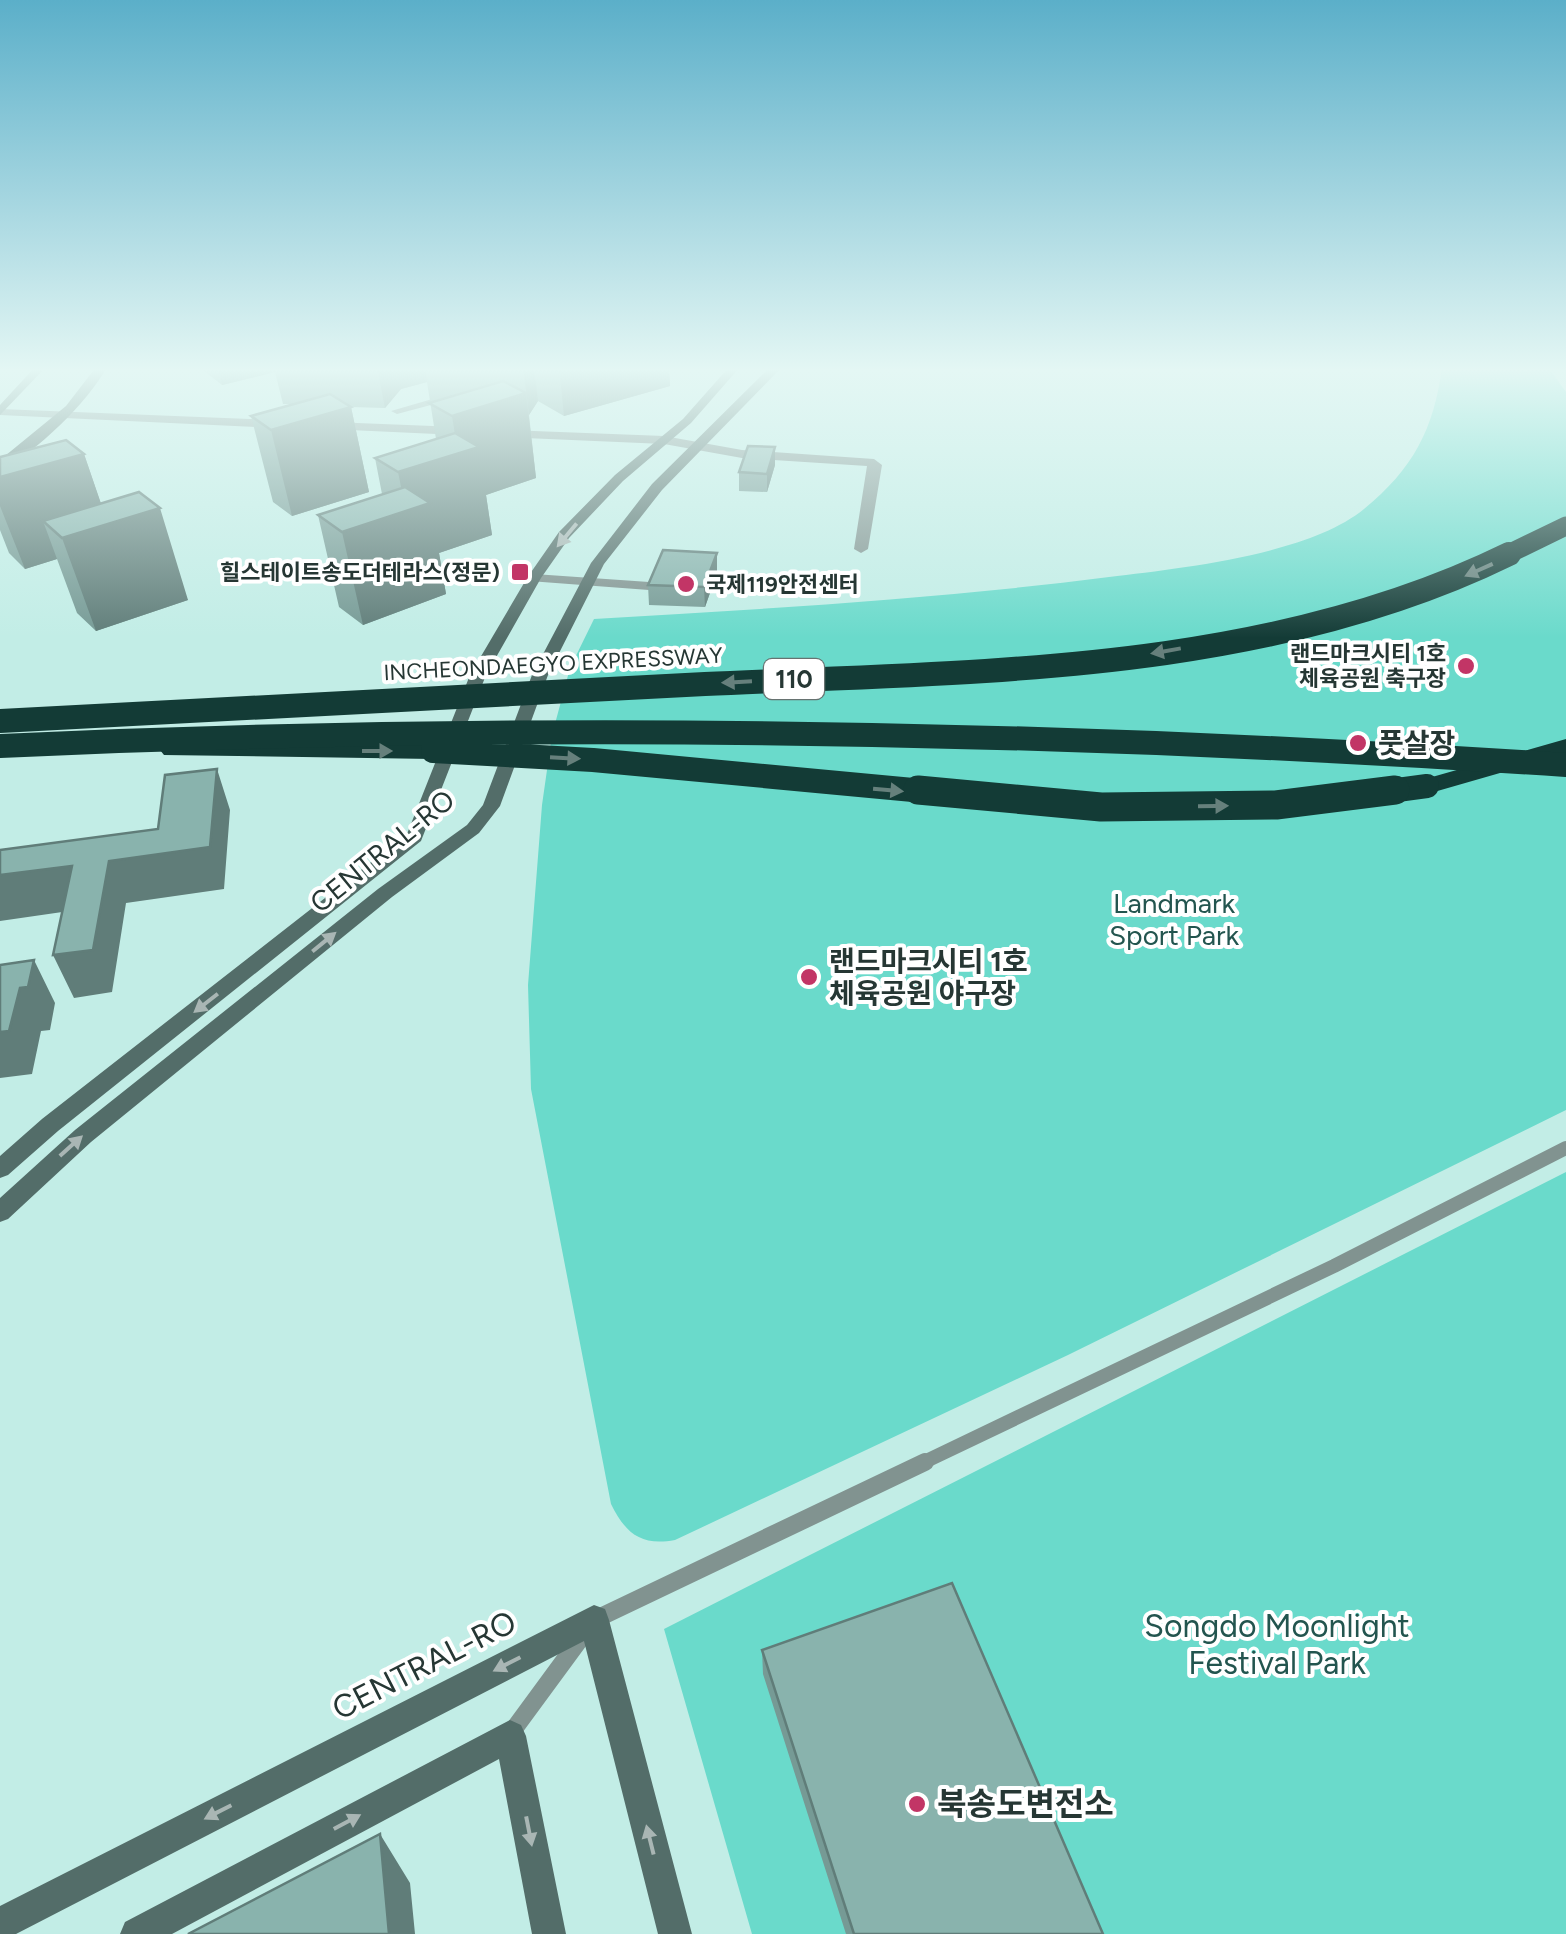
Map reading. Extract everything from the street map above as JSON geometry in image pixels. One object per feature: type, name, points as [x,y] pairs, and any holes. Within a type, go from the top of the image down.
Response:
[{"type":"highway","name":"INCHEONDAEGYO EXPRESSWAY","points":[[0,721],[950,670],[1143,656],[1267,634],[1364,610],[1448,584],[1566,526]]},
{"type":"highway","name":"INCHEONDAEGYO EXPRESSWAY","points":[[0,721],[278,712],[653,713],[1234,733],[1566,754]]},
{"type":"highway","points":[[0,748],[400,730],[796,732],[1236,744],[1566,765]]},
{"type":"highway","points":[[0,748],[450,752],[593,760],[1101,807],[1276,805],[1427,786],[1566,746]]},
{"type":"main road","name":"CENTRAL-RO","points":[[0,1169],[415,837],[478,675],[534,578],[564,536],[644,457]]},
{"type":"main road","name":"CENTRAL-RO","points":[[0,1212],[82,1136],[385,893],[473,829],[491,806],[540,675],[588,582],[657,487],[687,457]]},
{"type":"main road","name":"CENTRAL-RO","points":[[0,1924],[594,1620]]},
{"type":"main road","points":[[594,1620],[675,1934]]},
{"type":"main road","points":[[137,1934],[510,1736],[550,1934]]},
{"type":"street","points":[[790,457],[874,463],[861,549]]},
{"type":"street","points":[[534,578],[649,586]]},
{"type":"lane","points":[[510,1736],[594,1620],[1334,1266],[1566,1148]]},
{"type":"green space","name":"Landmark Sport Park","points":[[1411,457],[1566,457],[1566,1110],[1068,1355],[675,1540],[653,1541],[636,1536],[611,1504],[531,1089],[528,985],[542,805],[552,735],[570,668],[594,619],[1045,585],[1242,557],[1311,538],[1340,525],[1381,494]]},
{"type":"green space","name":"Songdo Moonlight Festival Park","points":[[1566,1172],[1566,1934],[752,1934],[664,1629]]},
{"type":"building","points":[[0,457],[72,457],[0,477]]},
{"type":"building","points":[[377,457],[446,457],[398,472]]},
{"type":"building","points":[[744,457],[772,457],[767,474],[739,472]]},
{"type":"building","points":[[405,487],[430,503],[342,532],[318,515]]},
{"type":"building","points":[[139,492],[160,508],[62,538],[43,521]]},
{"type":"building","points":[[663,550],[717,553],[704,587],[648,585]]},
{"type":"building","points":[[217,769],[210,847],[109,861],[93,950],[53,955],[72,866],[0,875],[0,850],[158,829],[165,775]]},
{"type":"building","points":[[34,960],[28,987],[20,988],[9,1031],[0,1032],[0,965]]},
{"type":"building","name":"북송도변전소","points":[[952,1583],[1103,1934],[854,1934],[762,1650]]},
{"type":"building","points":[[380,1834],[389,1934],[188,1934]]},
{"type":"place","name":"힐스테이트송도더테라스(정문)","points":[[520,572]]},
{"type":"place","name":"국제119안전센터","points":[[686,584]]},
{"type":"place","name":"랜드마크시티 1호 체육공원 축구장","points":[[1466,666]]},
{"type":"place","name":"풋살장","points":[[1358,743]]},
{"type":"place","name":"랜드마크시티 1호 체육공원 야구장","points":[[809,977]]},
{"type":"place","name":"북송도변전소","points":[[917,1804]]}]
